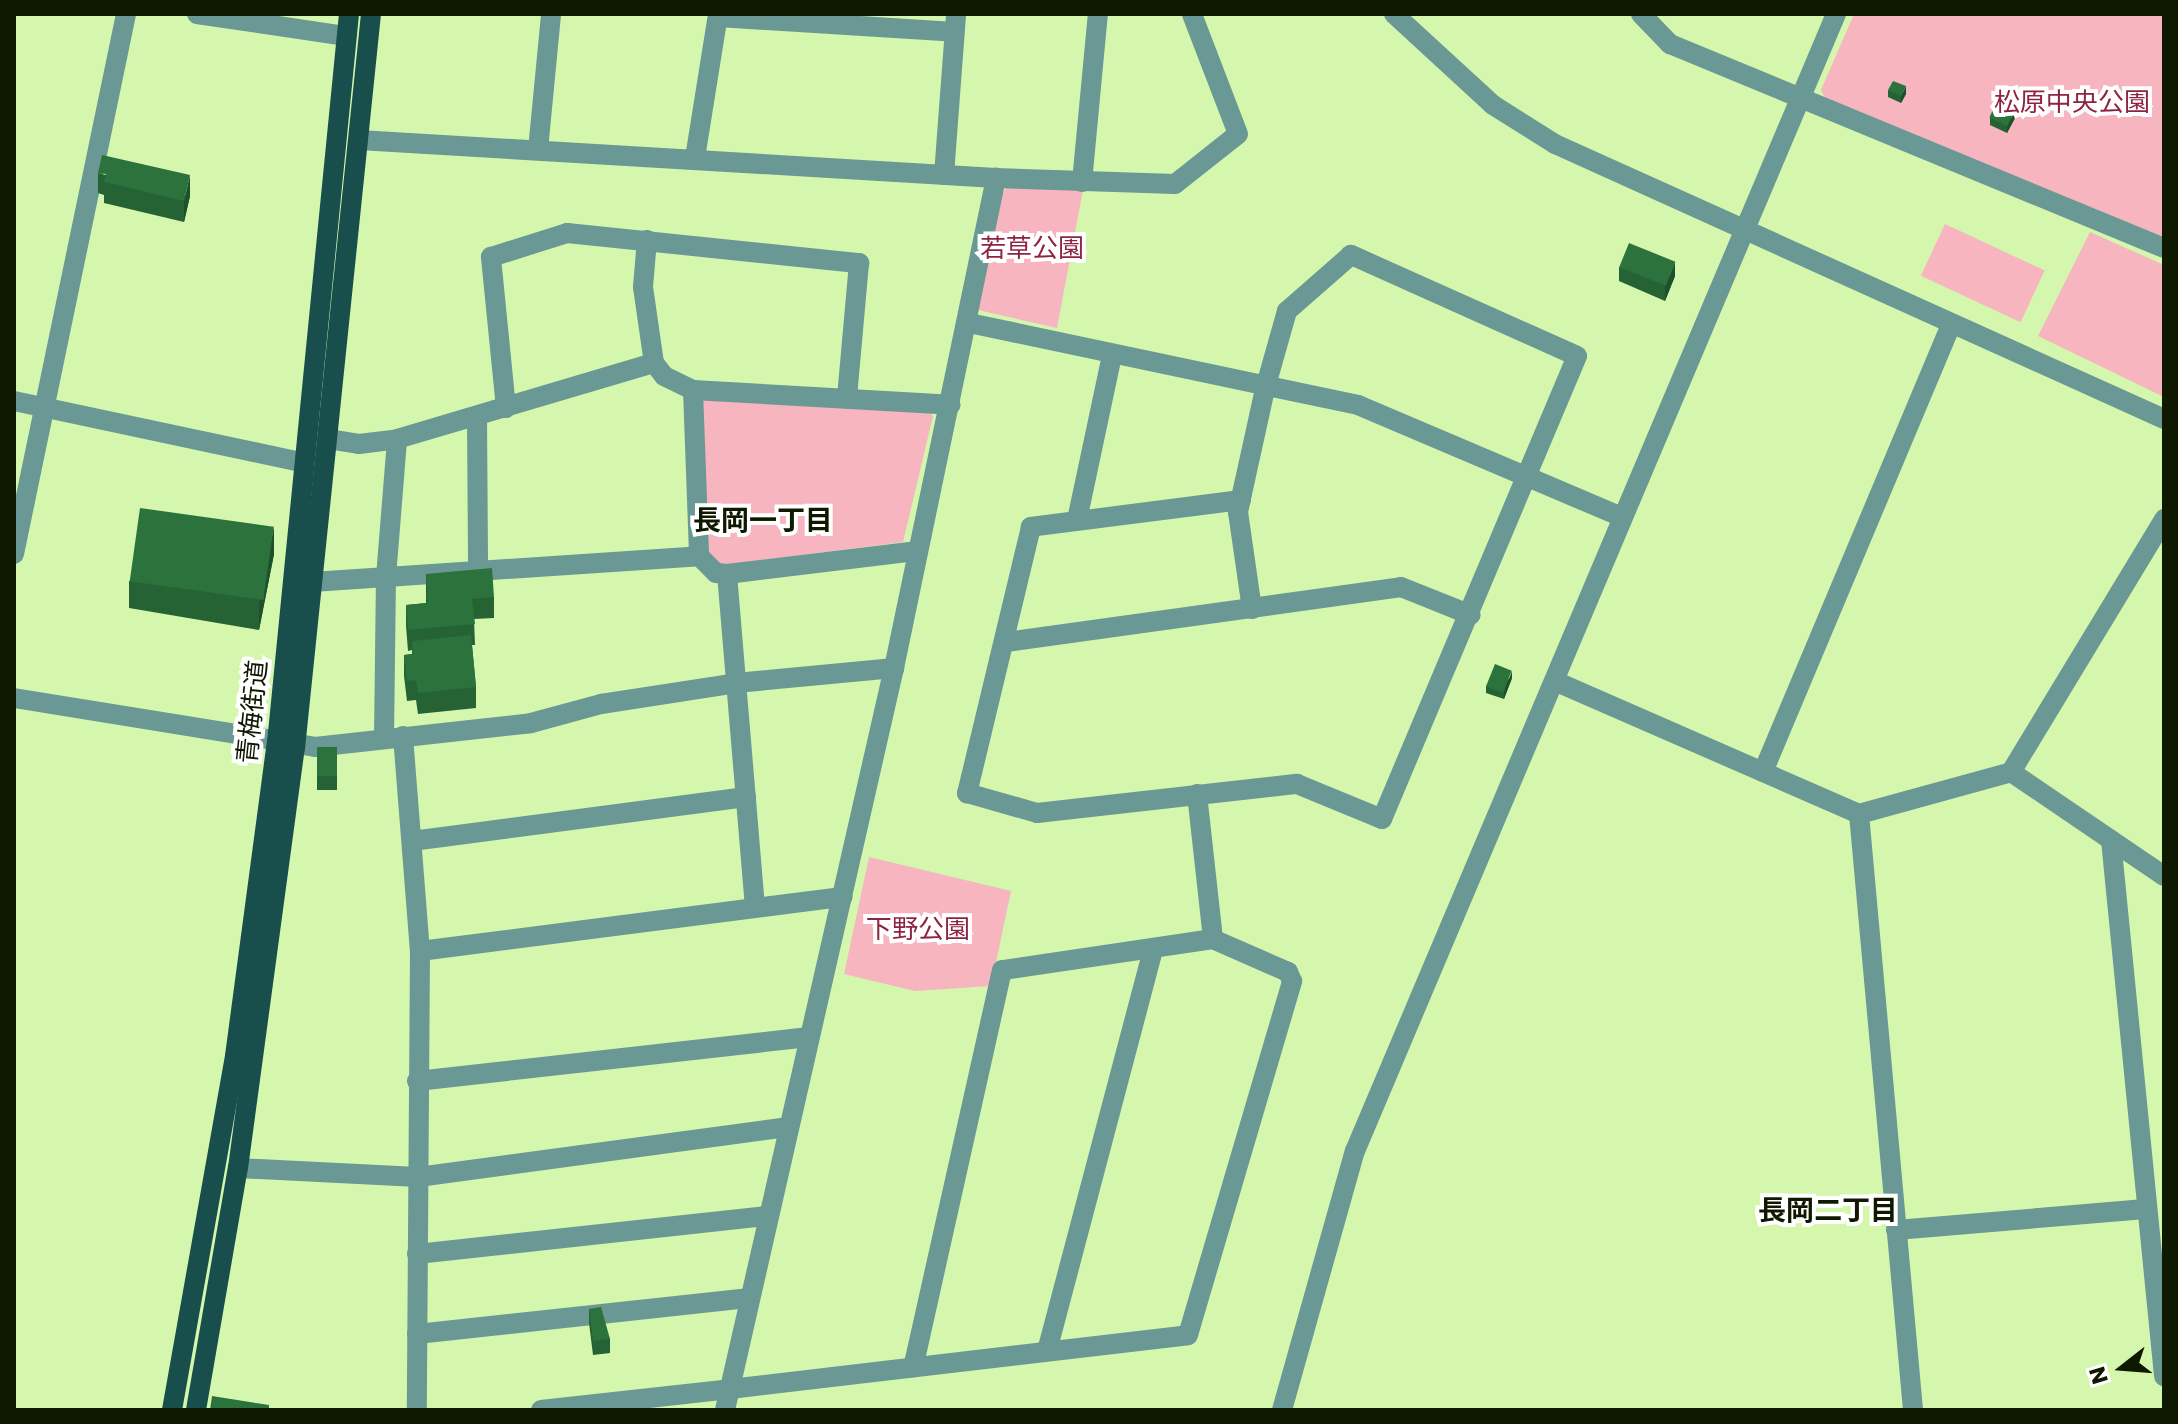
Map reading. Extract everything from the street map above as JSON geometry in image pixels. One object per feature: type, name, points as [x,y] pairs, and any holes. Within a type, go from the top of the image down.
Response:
[{"type":"main road","name":"青梅街道","points":[[196,1410],[238,1168],[286,745],[301,462],[349,14]]},
{"type":"main road","name":"青梅街道","points":[[172,1410],[233,1071],[312,582],[371,14]]},
{"type":"street","points":[[14,554],[126,14]]},
{"type":"street","points":[[197,14],[346,36]]},
{"type":"street","points":[[538,150],[551,14]]},
{"type":"street","points":[[1082,182],[1098,14]]},
{"type":"street","points":[[359,140],[996,178],[1175,184],[1238,134],[1192,14]]},
{"type":"street","points":[[1394,14],[1440,61],[1522,125],[1744,232],[2164,419]]},
{"type":"street","points":[[1641,14],[1670,44],[2164,248]]},
{"type":"street","points":[[1282,1410],[1355,1151],[1557,682],[1622,517],[1836,14]]},
{"type":"street","points":[[695,158],[718,16],[956,23],[944,175]]},
{"type":"street","points":[[725,1410],[807,1037],[843,897],[894,668],[969,323],[996,178]]},
{"type":"street","points":[[506,408],[491,257],[567,233],[859,263],[847,398]]},
{"type":"street","points":[[647,240],[643,287],[654,363],[664,376],[693,390],[951,405]]},
{"type":"street","points":[[1241,500],[1037,525],[1027,532],[1006,642],[967,793],[1037,813],[1297,784],[1382,819],[1471,615],[1577,356],[1351,255],[1287,311],[1265,389],[1241,500],[1252,609]]},
{"type":"street","points":[[969,323],[1265,389],[1358,405],[1527,480],[1622,517]]},
{"type":"street","points":[[1763,772],[1951,324]]},
{"type":"street","points":[[1077,520],[1112,355]]},
{"type":"street","points":[[328,439],[359,444],[397,439],[654,363]]},
{"type":"street","points":[[693,390],[699,556],[716,573],[918,551]]},
{"type":"street","points":[[14,401],[301,462]]},
{"type":"street","points":[[477,416],[478,571]]},
{"type":"street","points":[[397,439],[386,577],[393,738],[412,841],[420,951],[417,1410]]},
{"type":"street","points":[[1557,682],[1859,814],[2011,772],[2164,519]]},
{"type":"street","points":[[312,582],[699,556]]},
{"type":"street","points":[[727,574],[755,905]]},
{"type":"street","points":[[1006,642],[1401,587],[1471,615]]},
{"type":"street","points":[[14,698],[286,745],[393,738],[531,723],[601,704],[736,683],[894,668]]},
{"type":"street","points":[[2011,772],[2164,876]]},
{"type":"street","points":[[1197,794],[1213,939]]},
{"type":"street","points":[[412,841],[746,797]]},
{"type":"street","points":[[1859,814],[1913,1410]]},
{"type":"street","points":[[2111,840],[2145,1209],[2164,1376]]},
{"type":"street","points":[[420,951],[755,905],[843,897]]},
{"type":"street","points":[[541,1410],[730,1389],[1188,1335],[1292,981],[1288,972],[1213,939],[1002,970],[913,1367]]},
{"type":"street","points":[[1047,1351],[1153,949]]},
{"type":"street","points":[[417,1081],[807,1037]]},
{"type":"street","points":[[238,1168],[418,1177],[789,1127]]},
{"type":"street","points":[[1896,1230],[2145,1209]]},
{"type":"street","points":[[417,1254],[769,1216]]},
{"type":"street","points":[[417,1334],[750,1298]]},
{"type":"green space","name":"松原中央公園","points":[[1854,14],[2164,14],[2164,237],[1825,98],[1821,90]]},
{"type":"green space","name":"若草公園","points":[[1008,185],[1083,190],[1057,328],[978,310],[1002,194]]},
{"type":"green space","points":[[1945,224],[2045,270],[2021,322],[1921,276]]},
{"type":"green space","points":[[2090,232],[2164,265],[2164,397],[2038,336]]},
{"type":"green space","points":[[706,396],[927,409],[933,416],[903,542],[716,566],[708,559],[699,402]]},
{"type":"green space","name":"下野公園","points":[[869,857],[1011,891],[991,986],[915,991],[844,974]]},
{"type":"building","points":[[1893,81],[1906,86],[1901,96],[1888,90]]},
{"type":"building","points":[[1997,102],[2015,111],[2007,126],[1989,117]]},
{"type":"building","points":[[102,155],[190,175],[184,201],[104,182],[106,174],[98,173]]},
{"type":"building","points":[[1629,243],[1675,262],[1666,286],[1619,267]]},
{"type":"building","points":[[140,508],[274,527],[263,600],[130,581]]},
{"type":"building","points":[[492,568],[494,597],[472,599],[475,624],[408,630],[406,605],[428,603],[426,574]]},
{"type":"building","points":[[471,635],[476,687],[418,693],[416,680],[407,681],[404,655],[413,654],[412,641]]},
{"type":"building","points":[[1495,664],[1512,671],[1503,693],[1486,686]]},
{"type":"building","points":[[317,747],[337,747],[337,776],[317,776]]},
{"type":"building","points":[[601,1307],[610,1339],[593,1341],[589,1309]]},
{"type":"building","points":[[212,1396],[269,1405],[269,1410],[210,1410]]},
{"type":"district","name":"長岡一丁目","points":[[763,521]]},
{"type":"district","name":"長岡二丁目","points":[[1828,1211]]}]
